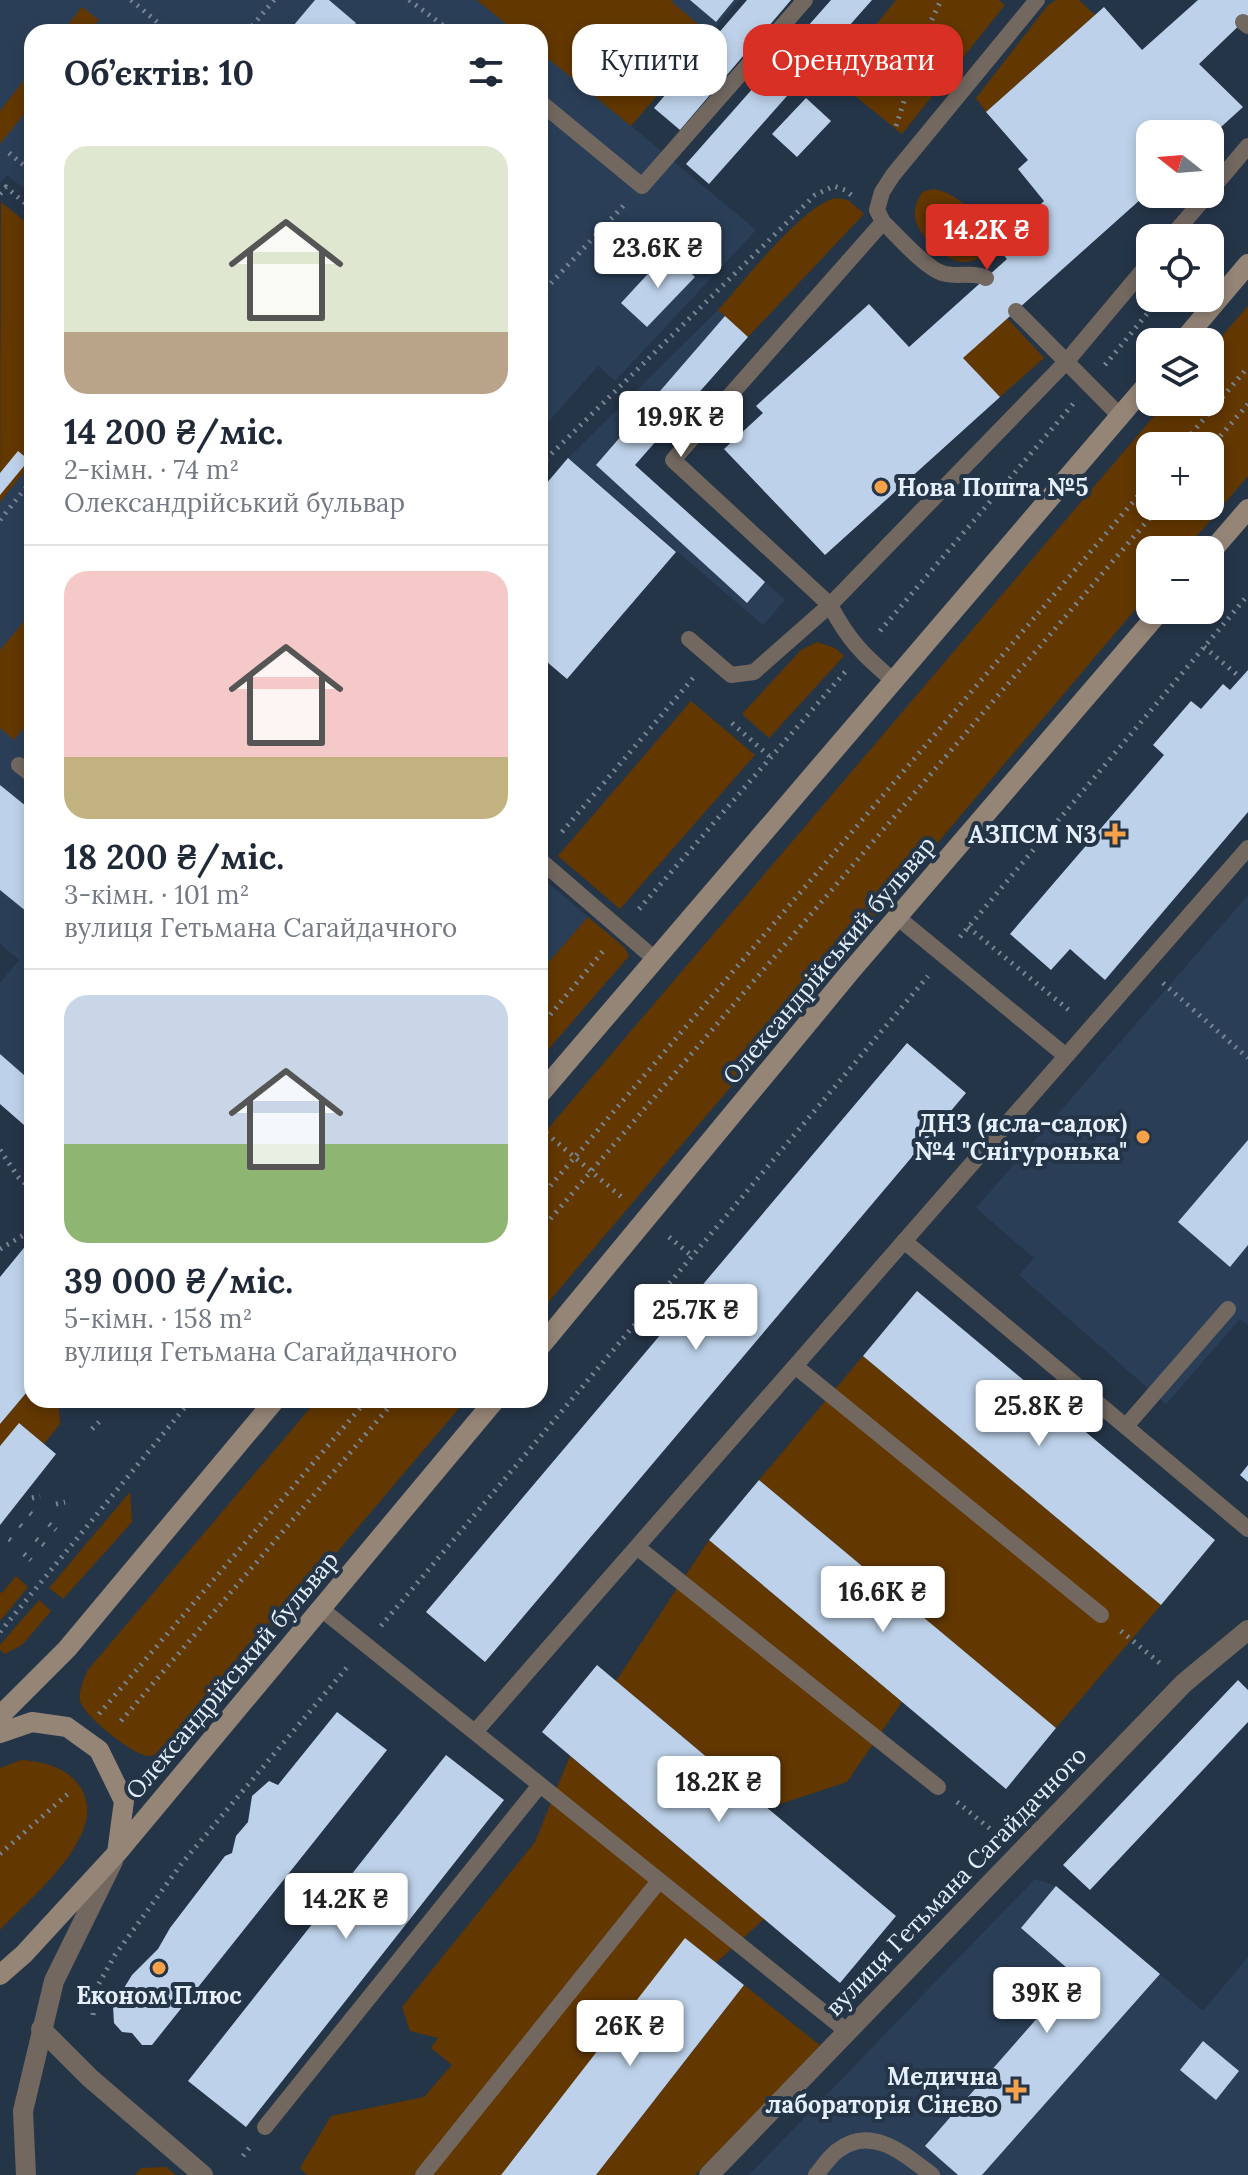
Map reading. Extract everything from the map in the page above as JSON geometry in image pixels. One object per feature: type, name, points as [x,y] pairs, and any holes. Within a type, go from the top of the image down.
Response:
[{"type":"main road","points":[[1194,328],[1248,264]]},
{"type":"main road","points":[[548,1085],[1136,397]]},
{"type":"main road","points":[[1224,537],[1248,509]]},
{"type":"main road","name":"Олександрійський бульвар","points":[[548,1338],[897,917],[1149,624]]},
{"type":"main road","points":[[0,1716],[67,1649],[268,1408]]},
{"type":"main road","name":"Олександрійський бульвар","points":[[0,1975],[24,1954],[117,1853],[488,1408]]},
{"type":"main road","points":[[0,1733],[32,1722],[67,1727],[99,1750],[124,1801],[117,1853]]},
{"type":"street","name":"вулиця Гетьмана Сагайдачного","points":[[709,2175],[1184,1683],[1248,1630]]},
{"type":"street","points":[[26,2175],[23,2111],[54,1981],[117,1853]]},
{"type":"street","points":[[41,2029],[90,2078],[203,2175]]},
{"type":"lane","points":[[548,109],[642,186],[805,0]]},
{"type":"lane","points":[[894,681],[861,654],[843,631],[830,605],[673,460],[880,216],[882,192],[893,175],[1037,0]]},
{"type":"lane","points":[[1224,175],[1248,146]]},
{"type":"lane","points":[[1182,224],[1196,208]]},
{"type":"lane","points":[[880,216],[937,272],[957,277],[976,274],[986,278]]},
{"type":"lane","points":[[689,639],[731,675],[754,672],[830,605],[1066,362],[1136,279]]},
{"type":"lane","points":[[1016,311],[1120,416]]},
{"type":"lane","points":[[475,1732],[1248,848]]},
{"type":"lane","points":[[548,867],[656,960]]},
{"type":"lane","points":[[897,917],[1066,1056]]},
{"type":"lane","points":[[904,1241],[1248,1529]]},
{"type":"lane","points":[[1126,1426],[1228,1309]]},
{"type":"lane","points":[[795,1366],[1101,1615]]},
{"type":"lane","points":[[637,1547],[938,1787]]},
{"type":"lane","points":[[320,1608],[848,2032]]},
{"type":"lane","points":[[265,2127],[540,1785]]},
{"type":"lane","points":[[423,2175],[659,1881]]},
{"type":"lane","points":[[816,2175],[837,2151],[860,2140],[882,2141],[904,2153],[932,2175]]},
{"type":"path","points":[[131,0],[160,24]]},
{"type":"path","points":[[254,24],[274,0]]},
{"type":"path","points":[[409,0],[441,24]]},
{"type":"path","points":[[893,175],[897,115],[941,0]]},
{"type":"path","points":[[9,153],[24,165]]},
{"type":"path","points":[[548,286],[642,186]]},
{"type":"path","points":[[548,457],[815,195],[834,186],[845,190],[880,216]]},
{"type":"path","points":[[0,194],[6,187],[24,202]]},
{"type":"path","points":[[1193,432],[1248,367]]},
{"type":"path","points":[[1224,432],[1248,404]]},
{"type":"path","points":[[0,520],[24,490]]},
{"type":"path","points":[[548,1189],[1136,498]]},
{"type":"path","points":[[548,1222],[1148,520]]},
{"type":"path","points":[[93,2015],[97,1987],[103,1976],[165,1886],[1248,595]]},
{"type":"path","points":[[1204,647],[1241,678]]},
{"type":"path","points":[[562,832],[710,657]]},
{"type":"path","points":[[732,723],[769,756]]},
{"type":"path","points":[[968,927],[1080,1020]]},
{"type":"path","points":[[1144,967],[1248,1058]]},
{"type":"path","points":[[548,1135],[692,1256]]},
{"type":"path","points":[[0,1150],[24,1183]]},
{"type":"path","points":[[0,1249],[24,1235]]},
{"type":"path","points":[[0,1632],[184,1408]]},
{"type":"path","points":[[80,1736],[360,1408]]},
{"type":"path","points":[[121,1721],[388,1408]]},
{"type":"path","points":[[92,1429],[102,1419]]},
{"type":"path","points":[[32,1498],[40,1496]]},
{"type":"path","points":[[56,1504],[65,1502]]},
{"type":"path","points":[[30,1513],[36,1518]]},
{"type":"path","points":[[49,1524],[56,1530]]},
{"type":"path","points":[[20,1525],[26,1530]]},
{"type":"path","points":[[36,1539],[44,1545]]},
{"type":"path","points":[[24,1554],[31,1560]]},
{"type":"path","points":[[1101,1615],[1184,1683]]},
{"type":"path","points":[[938,1787],[1019,1852]]},
{"type":"path","points":[[0,1854],[71,1791]]},
{"type":"shaded area","points":[[0,0],[739,0],[718,24],[572,24],[572,96],[657,96],[631,126],[756,230],[615,381],[598,366],[548,422],[548,24],[24,24],[24,189],[7,175],[0,183]]},
{"type":"shaded area","points":[[477,0],[673,0],[698,24],[572,24],[572,78],[548,59],[548,24],[506,24]]},
{"type":"shaded area","points":[[896,0],[999,0],[1005,5],[963,58],[963,24],[877,24]]},
{"type":"shaded area","points":[[1056,0],[1079,0],[1095,15],[986,112],[976,98],[1048,5]]},
{"type":"shaded area","points":[[82,7],[99,20],[96,24],[68,24]]},
{"type":"shaded area","points":[[24,80],[24,114],[0,144],[0,111]]},
{"type":"shaded area","points":[[594,96],[657,96],[631,126]]},
{"type":"shaded area","points":[[855,96],[932,96],[902,134]]},
{"type":"shaded area","points":[[933,189],[959,200],[979,220],[988,240],[982,255],[976,260],[959,262],[949,258],[936,249],[921,231],[915,215],[916,204],[922,192]]},
{"type":"shaded area","points":[[835,198],[848,200],[864,214],[748,337],[718,310],[790,230],[821,204]]},
{"type":"shaded area","points":[[1,202],[24,221],[24,472],[0,502]]},
{"type":"shaded area","points":[[1248,306],[1248,476],[1224,504],[1224,432],[1140,432],[1154,416],[1224,416],[1224,334]]},
{"type":"shaded area","points":[[718,310],[748,337],[635,465],[785,600],[763,625],[568,458]]},
{"type":"shaded area","points":[[1007,318],[1044,358],[1000,397],[963,358]]},
{"type":"shaded area","points":[[1136,437],[1136,520],[1211,520],[1197,536],[1136,536],[1136,609],[548,1303],[548,1129]]},
{"type":"shaded area","points":[[24,472],[24,1075],[0,1054],[0,983],[19,960],[0,944],[0,502]]},
{"type":"shaded area","points":[[24,621],[24,728],[14,740],[0,728],[0,650]]},
{"type":"shaded area","points":[[817,642],[835,648],[844,656],[769,738],[742,714],[801,650]]},
{"type":"shaded area","points":[[691,701],[755,755],[620,909],[558,856]]},
{"type":"shaded area","points":[[548,883],[588,917],[548,963]]},
{"type":"shaded area","name":"ДНЗ (ясла-садок) №4 \"Снігуронька\"","points":[[1248,895],[1248,1325],[1240,1319],[1166,1404],[1019,1275],[1034,1258],[976,1208]]},
{"type":"shaded area","points":[[588,917],[624,947],[629,956],[548,1050],[548,963]]},
{"type":"shaded area","points":[[863,1356],[1161,1605],[1056,1728],[759,1480]]},
{"type":"shaded area","points":[[24,1396],[24,1408],[59,1408],[60,1424],[44,1444],[19,1423],[0,1446],[0,1424]]},
{"type":"shaded area","points":[[310,1408],[459,1408],[176,1742],[163,1752],[148,1756],[141,1754],[110,1734],[90,1716],[80,1701],[87,1671]]},
{"type":"shaded area","points":[[130,1492],[132,1522],[63,1599],[49,1588]]},
{"type":"shaded area","points":[[709,1540],[902,1702],[847,1782],[768,1808],[616,1681]]},
{"type":"shaded area","points":[[16,1576],[28,1587],[0,1621],[0,1592]]},
{"type":"shaded area","points":[[39,1600],[51,1611],[22,1645],[5,1654],[0,1650],[0,1645]]},
{"type":"shaded area","points":[[570,1756],[764,1919],[716,1963],[685,1939],[501,2175],[307,2175],[300,2168],[331,2116],[424,2097],[452,2065],[431,2048],[438,2038],[410,2031],[402,2007],[535,1842]]},
{"type":"shaded area","points":[[21,1760],[55,1767],[75,1781],[87,1806],[85,1826],[62,1865],[0,1930],[0,1768]]},
{"type":"shaded area","points":[[1035,1879],[1056,1886],[1203,2011],[1248,1957],[1248,2175],[749,2175]]},
{"type":"shaded area","points":[[744,1985],[821,2046],[695,2175],[596,2175]]},
{"type":"shaded area","points":[[166,2167],[176,2175],[135,2175],[141,2168]]},
{"type":"building","points":[[315,0],[329,0],[356,23],[355,24],[295,24]]},
{"type":"building","points":[[690,0],[734,0],[716,22]]},
{"type":"building","points":[[747,0],[791,0],[771,24],[743,24],[743,56],[727,75],[726,24]]},
{"type":"building","points":[[831,0],[872,0],[851,24],[810,24]]},
{"type":"building","points":[[1198,0],[1248,0],[1248,17],[1199,64],[1243,107],[1224,124],[1224,120],[1136,120],[1136,204],[963,358],[1000,397],[825,555],[724,449],[763,413],[756,406],[869,304],[909,347],[1007,259],[997,247],[1044,201],[1018,169],[1028,160],[986,112],[1104,7],[1142,50]]},
{"type":"building","points":[[664,96],[709,96],[680,130],[654,108]]},
{"type":"building","points":[[746,96],[787,96],[709,184],[686,164]]},
{"type":"building","points":[[806,98],[831,121],[797,157],[772,134]]},
{"type":"building","points":[[668,252],[695,277],[647,327],[621,303]]},
{"type":"building","points":[[725,316],[748,337],[635,465],[765,582],[747,603],[596,465]]},
{"type":"building","points":[[18,451],[24,456],[24,466],[0,495],[0,473]]},
{"type":"building","points":[[568,458],[676,552],[567,679],[548,663],[548,482]]},
{"type":"building","points":[[1248,670],[1248,812],[1105,980],[1070,949],[1051,970],[1010,934],[1164,755],[1153,745],[1191,701],[1201,709],[1223,684],[1230,690]]},
{"type":"building","points":[[0,785],[24,804],[24,910],[0,890]]},
{"type":"building","points":[[907,1043],[966,1093],[485,1662],[426,1612]]},
{"type":"building","points":[[0,1054],[24,1075],[24,1125],[0,1104]]},
{"type":"building","points":[[1248,1140],[1248,1245],[1230,1267],[1178,1222]]},
{"type":"building","points":[[24,1248],[24,1396],[0,1424],[0,1277]]},
{"type":"building","points":[[917,1291],[1215,1540],[1161,1605],[863,1356]]},
{"type":"building","points":[[19,1423],[56,1454],[0,1525],[0,1446]]},
{"type":"building","points":[[1248,1465],[1248,1482],[1240,1475]]},
{"type":"building","points":[[759,1480],[1056,1728],[1006,1789],[709,1540]]},
{"type":"building","points":[[597,1665],[896,1916],[840,1983],[542,1732]]},
{"type":"building","points":[[1238,1680],[1248,1690],[1248,1722],[1090,1890],[1063,1865]]},
{"type":"building","points":[[337,1712],[387,1750],[152,2045],[142,2045],[132,2033],[122,2032],[114,2023],[113,2006],[132,1975],[158,1949],[170,1928],[225,1856],[232,1853],[236,1836],[248,1822],[252,1796],[269,1781],[278,1785]]},
{"type":"building","points":[[446,1755],[504,1800],[246,2127],[188,2081]]},
{"type":"building","points":[[1056,1886],[1160,1974],[982,2175],[958,2175],[925,2146],[1075,1975],[1021,1928]]},
{"type":"building","points":[[685,1938],[744,1985],[596,2175],[501,2175]]},
{"type":"building","points":[[1203,2041],[1239,2071],[1216,2100],[1180,2070]]},
{"type":"place","name":"Нова Пошта №5","points":[[881,487]]},
{"type":"place","name":"АЗПСМ N3","points":[[1115,834]]},
{"type":"place","name":"ДНЗ (ясла-садок) №4 \"Снігуронька\"","points":[[1143,1137]]},
{"type":"place","name":"Економ Плюс","points":[[159,1968]]},
{"type":"place","name":"Медична лабораторія Сінево","points":[[1016,2090]]}]
